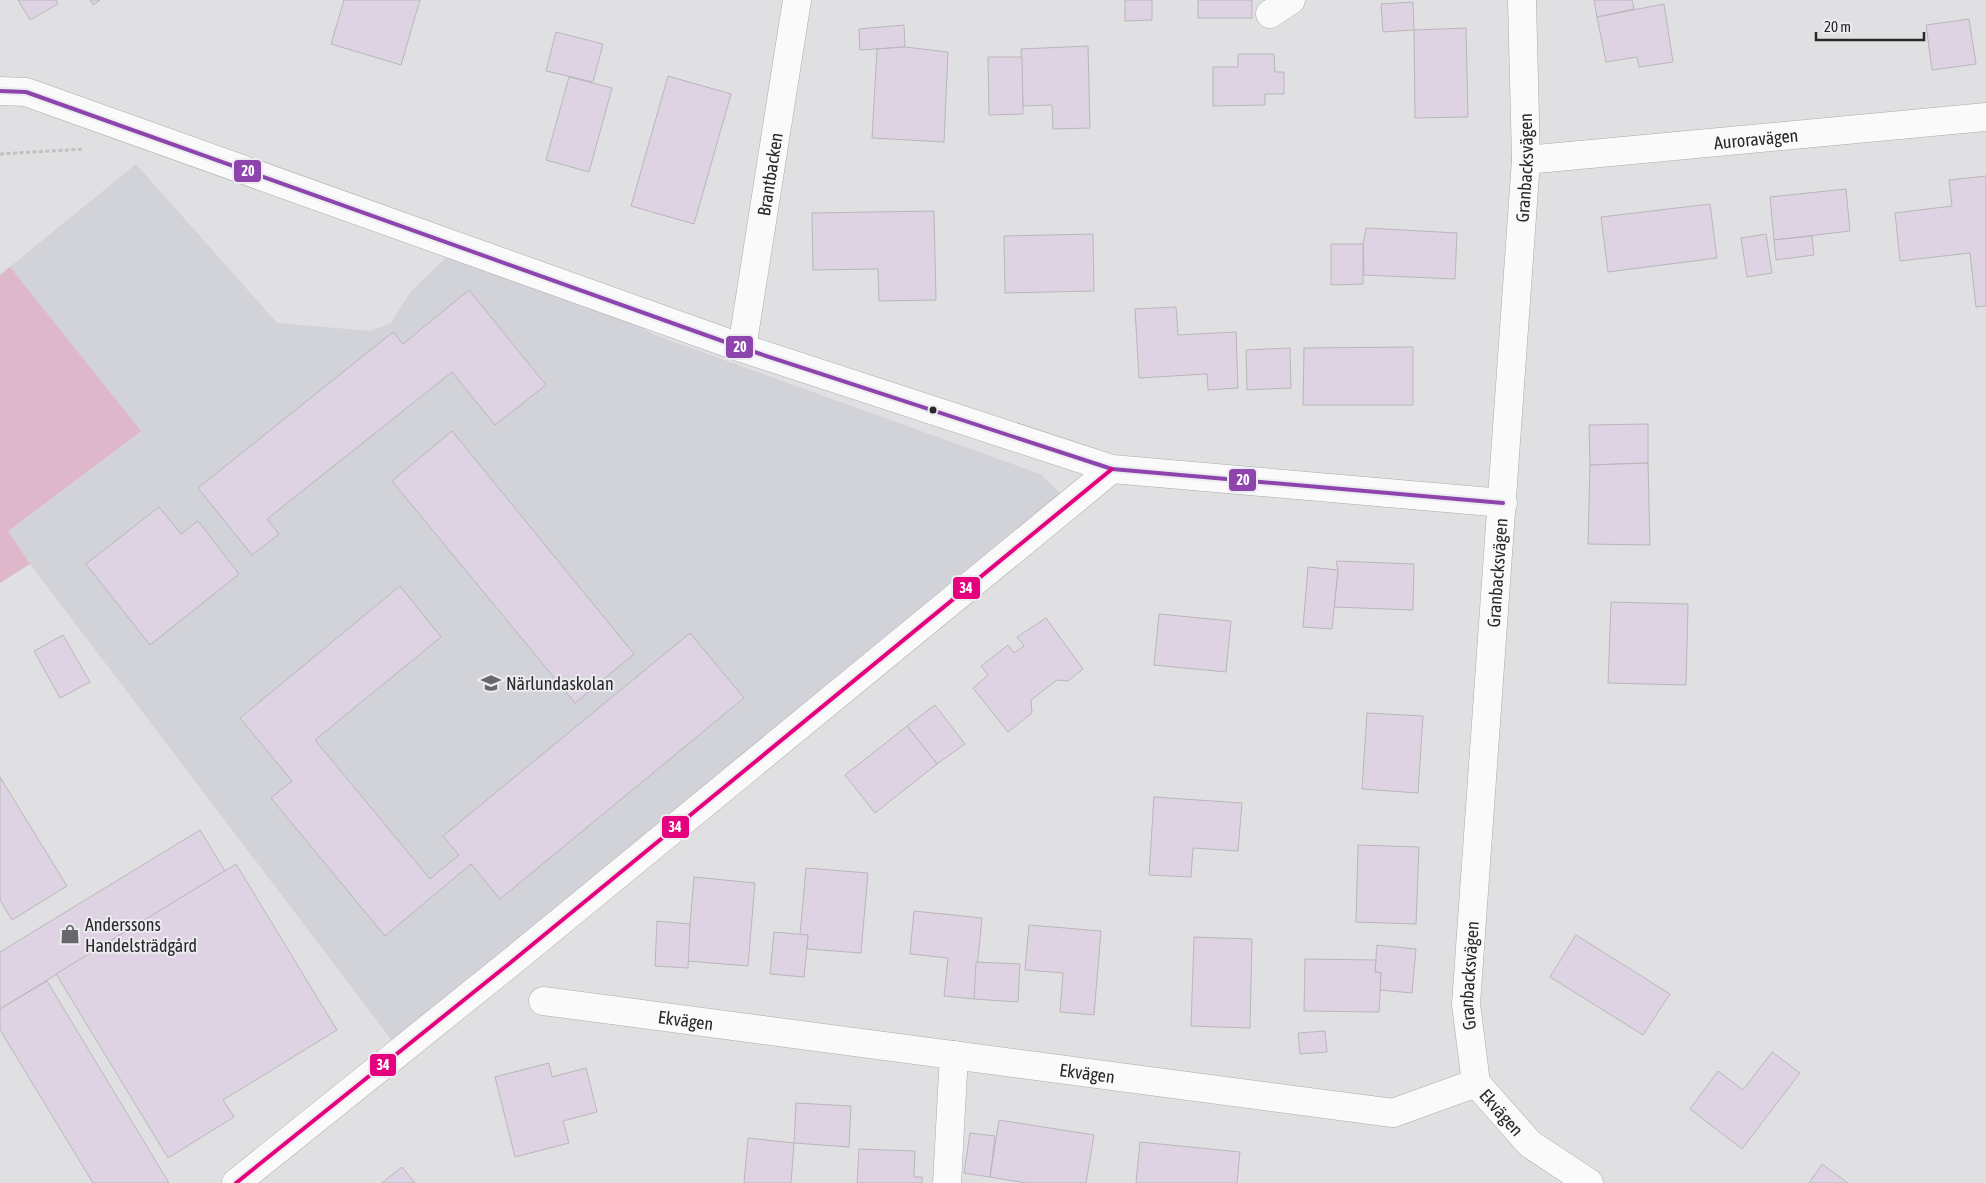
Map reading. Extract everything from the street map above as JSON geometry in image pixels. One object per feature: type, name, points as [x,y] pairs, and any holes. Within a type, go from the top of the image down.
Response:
[{"type":"street","name":"Brantbacken","points":[[742,348],[797,0]]},
{"type":"street","name":"Granbacksvägen","points":[[1476,1084],[1466,1004],[1526,160],[1522,0]]},
{"type":"street","points":[[0,91],[26,92],[742,348],[1112,469],[1503,503]]},
{"type":"street","name":"Auroravägen","points":[[1526,160],[1986,117]]},
{"type":"street","points":[[236,1183],[510,962],[1112,469]]},
{"type":"street","name":"Ekvägen","points":[[543,1001],[1393,1113],[1476,1084],[1530,1144],[1589,1183]]},
{"type":"street","points":[[947,1183],[954,1055]]},
{"type":"shaded area","points":[[136,164],[277,323],[371,331],[391,323],[411,291],[457,247],[557,282],[655,335],[1040,474],[1071,503],[400,1051],[30,564],[0,521],[0,275]]},
{"type":"shaded area","points":[[10,267],[141,431],[8,531],[30,564],[0,583],[0,275]]},
{"type":"building","points":[[18,0],[56,0],[58,4],[30,20]]},
{"type":"building","points":[[90,0],[100,0],[93,5]]},
{"type":"building","points":[[344,0],[420,0],[401,65],[331,44]]},
{"type":"building","points":[[1125,0],[1152,0],[1152,20],[1125,21]]},
{"type":"building","points":[[1198,0],[1252,0],[1252,18],[1198,18]]},
{"type":"building","points":[[1594,0],[1632,0],[1634,9],[1597,17]]},
{"type":"building","points":[[1413,2],[1414,30],[1383,32],[1381,4]]},
{"type":"building","points":[[1664,4],[1673,62],[1639,67],[1637,57],[1606,62],[1597,17]]},
{"type":"building","points":[[1969,19],[1976,64],[1932,70],[1926,25]]},
{"type":"building","points":[[904,25],[905,47],[860,50],[859,29]]},
{"type":"building","points":[[1466,28],[1468,117],[1415,118],[1414,30]]},
{"type":"building","points":[[556,32],[603,44],[593,82],[546,71]]},
{"type":"building","points":[[1088,46],[1090,128],[1053,129],[1052,105],[1023,106],[1021,49]]},
{"type":"building","points":[[905,47],[948,52],[944,142],[872,138],[877,49]]},
{"type":"building","points":[[1238,54],[1274,54],[1275,72],[1284,72],[1284,94],[1265,94],[1265,105],[1213,106],[1213,67],[1238,67]]},
{"type":"building","points":[[988,57],[1022,57],[1023,114],[989,115]]},
{"type":"building","points":[[668,76],[731,94],[694,224],[631,206]]},
{"type":"building","points":[[569,77],[612,88],[589,172],[546,160]]},
{"type":"building","points":[[1986,176],[1986,306],[1976,307],[1970,253],[1900,261],[1895,213],[1952,206],[1949,180]]},
{"type":"building","points":[[1846,189],[1850,231],[1774,240],[1770,197]]},
{"type":"building","points":[[1710,204],[1717,258],[1608,272],[1601,217]]},
{"type":"building","points":[[934,211],[936,300],[879,301],[878,269],[813,270],[812,213]]},
{"type":"building","points":[[1366,228],[1457,233],[1455,279],[1364,275],[1363,244]]},
{"type":"building","points":[[1093,234],[1094,291],[1005,293],[1004,236]]},
{"type":"building","points":[[1766,234],[1772,273],[1747,277],[1741,238]]},
{"type":"building","points":[[1812,236],[1814,255],[1776,260],[1774,240]]},
{"type":"building","points":[[1331,244],[1363,244],[1363,284],[1331,285]]},
{"type":"building","points":[[469,290],[546,385],[495,425],[452,372],[267,519],[279,534],[252,555],[198,488],[393,332],[403,344]]},
{"type":"building","points":[[1176,307],[1178,335],[1236,332],[1238,388],[1208,390],[1207,374],[1139,378],[1135,309]]},
{"type":"building","points":[[1413,347],[1413,405],[1303,405],[1304,348]]},
{"type":"building","points":[[1290,348],[1291,388],[1247,390],[1246,350]]},
{"type":"building","points":[[1648,424],[1648,463],[1590,465],[1589,425]]},
{"type":"building","points":[[452,431],[634,654],[575,703],[392,481]]},
{"type":"building","points":[[1648,463],[1650,545],[1588,544],[1590,465]]},
{"type":"building","points":[[159,507],[181,534],[198,521],[239,574],[150,645],[86,564]]},
{"type":"building","points":[[1336,561],[1414,564],[1413,610],[1334,607],[1338,570]]},
{"type":"building","points":[[1308,567],[1338,570],[1332,629],[1303,627]]},
{"type":"building","points":[[400,586],[441,637],[315,740],[430,879],[459,855],[443,836],[690,633],[744,698],[500,899],[471,864],[385,936],[271,798],[292,781],[240,718]]},
{"type":"building","points":[[1611,602],[1688,604],[1686,685],[1608,683]]},
{"type":"building","points":[[1159,614],[1231,621],[1226,672],[1154,665]]},
{"type":"building","points":[[1046,618],[1083,669],[1068,681],[1057,680],[1031,700],[1032,713],[1008,732],[973,688],[988,675],[981,666],[1008,645],[1014,653],[1024,646],[1017,637]]},
{"type":"building","points":[[63,635],[90,682],[60,698],[34,651]]},
{"type":"building","points":[[935,705],[965,744],[937,764],[907,726]]},
{"type":"building","points":[[1367,713],[1423,716],[1418,793],[1362,789]]},
{"type":"building","points":[[907,726],[937,764],[875,813],[845,775]]},
{"type":"building","points":[[0,777],[67,886],[12,920],[0,900]]},
{"type":"building","points":[[1154,797],[1242,803],[1238,851],[1193,848],[1191,877],[1149,875]]},
{"type":"building","points":[[200,830],[225,871],[0,1009],[0,952]]},
{"type":"building","points":[[1358,845],[1419,847],[1416,924],[1356,922]]},
{"type":"building","points":[[236,864],[337,1030],[223,1100],[234,1117],[168,1158],[56,974]]},
{"type":"building","points":[[806,868],[868,873],[861,953],[807,949],[808,935],[800,935]]},
{"type":"building","points":[[694,877],[755,883],[748,966],[687,961]]},
{"type":"building","points":[[914,911],[982,918],[974,999],[944,996],[948,958],[910,954]]},
{"type":"building","points":[[657,921],[690,924],[688,968],[655,966]]},
{"type":"building","points":[[1029,925],[1101,931],[1094,1015],[1060,1012],[1063,973],[1025,970]]},
{"type":"building","points":[[774,932],[808,935],[804,977],[770,974]]},
{"type":"building","points":[[1576,935],[1670,994],[1643,1035],[1550,977]]},
{"type":"building","points":[[1194,937],[1252,939],[1250,1028],[1191,1026]]},
{"type":"building","points":[[1377,945],[1416,949],[1412,993],[1380,990],[1381,973],[1375,972]]},
{"type":"building","points":[[1305,959],[1376,960],[1375,972],[1381,973],[1379,1012],[1304,1011]]},
{"type":"building","points":[[976,962],[1020,964],[1018,1002],[974,999]]},
{"type":"building","points":[[47,981],[169,1183],[93,1183],[0,1030],[0,1009]]},
{"type":"building","points":[[1325,1031],[1327,1052],[1300,1054],[1298,1033]]},
{"type":"building","points":[[1772,1052],[1800,1073],[1742,1149],[1690,1109],[1718,1071],[1743,1090]]},
{"type":"building","points":[[549,1063],[552,1077],[586,1068],[597,1112],[563,1121],[569,1143],[515,1157],[495,1077]]},
{"type":"building","points":[[796,1103],[851,1106],[849,1147],[794,1143]]},
{"type":"building","points":[[999,1120],[1094,1135],[1086,1183],[1026,1183],[990,1177]]},
{"type":"building","points":[[970,1133],[995,1136],[990,1177],[964,1173]]},
{"type":"building","points":[[748,1138],[794,1143],[791,1183],[744,1183]]},
{"type":"building","points":[[1140,1142],[1240,1152],[1237,1183],[1136,1183]]},
{"type":"building","points":[[859,1149],[915,1151],[914,1177],[922,1177],[922,1183],[857,1183]]},
{"type":"building","points":[[1822,1164],[1848,1183],[1809,1183]]},
{"type":"building","points":[[402,1167],[415,1183],[382,1183]]},
{"type":"transit line","name":"20","points":[[0,91],[26,92],[742,348],[1112,469],[1503,503]]},
{"type":"transit line","name":"34","points":[[236,1183],[510,963],[1112,469]]},
{"type":"place","name":"Närlundaskolan","points":[[491,683]]},
{"type":"place","name":"Anderssons Handelsträdgård","points":[[70,934]]}]
